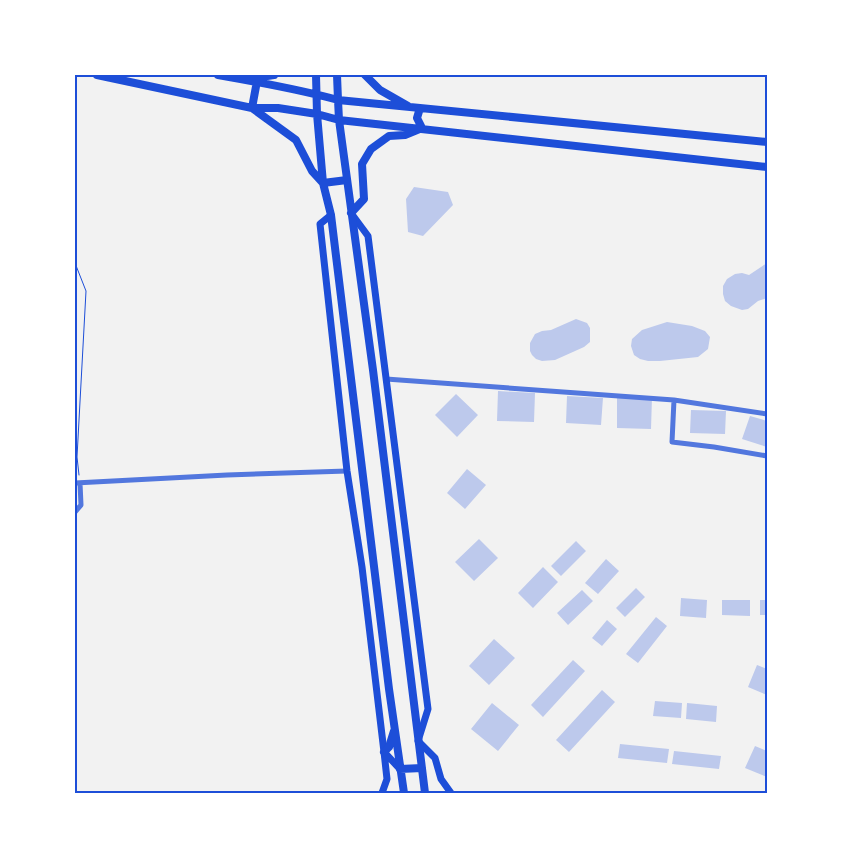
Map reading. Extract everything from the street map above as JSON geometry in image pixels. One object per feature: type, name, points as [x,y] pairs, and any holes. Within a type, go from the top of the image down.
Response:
[{"type":"main road","points":[[97,75],[252,108],[278,108],[318,114],[339,120],[767,167]]},
{"type":"main road","points":[[218,75],[256,81],[338,100],[767,142]]},
{"type":"main road","points":[[245,80],[274,75]]},
{"type":"main road","points":[[316,75],[323,183],[330,215],[404,793]]},
{"type":"main road","points":[[337,75],[339,120],[373,370],[425,793]]},
{"type":"main road","points":[[365,75],[380,90],[416,108]]},
{"type":"main road","points":[[252,108],[256,81]]},
{"type":"main road","points":[[252,108],[296,140],[312,171],[323,183]]},
{"type":"main road","points":[[416,108],[417,118],[422,128]]},
{"type":"main road","points":[[351,213],[364,199],[362,164],[371,149],[389,136],[405,135],[422,128]]},
{"type":"main road","points":[[323,183],[347,180]]},
{"type":"main road","points":[[351,213],[368,236],[399,467],[428,709],[418,741]]},
{"type":"main road","points":[[330,215],[320,224],[347,471],[362,567],[384,752],[386,779],[382,793]]},
{"type":"main road","points":[[384,752],[389,747],[395,729]]},
{"type":"main road","points":[[418,741],[435,758],[440,779],[451,793]]},
{"type":"main road","points":[[384,752],[400,769],[422,768]]},
{"type":"street","points":[[386,379],[674,400],[767,414]]},
{"type":"street","points":[[674,400],[672,442],[767,456]]},
{"type":"street","points":[[75,512],[81,505],[78,483],[227,474],[347,471]]},
{"type":"path","points":[[75,263],[86,291],[77,457],[78,483]]},
{"type":"building","points":[[414,187],[448,192],[453,205],[423,236],[408,232],[406,199]]},
{"type":"building","points":[[767,263],[767,298],[758,301],[748,309],[742,310],[731,306],[725,301],[723,286],[727,279],[735,274],[749,275]]},
{"type":"building","points":[[576,319],[587,323],[590,328],[590,342],[584,347],[555,360],[542,361],[532,355],[530,343],[535,334],[551,330]]},
{"type":"building","points":[[667,322],[692,326],[705,331],[710,337],[708,349],[698,357],[660,361],[648,361],[634,355],[631,346],[632,339],[642,330]]},
{"type":"building","points":[[498,391],[535,393],[534,422],[497,421]]},
{"type":"building","points":[[456,394],[478,415],[457,437],[435,415]]},
{"type":"building","points":[[567,396],[603,398],[601,425],[566,423]]},
{"type":"building","points":[[617,397],[652,397],[651,429],[617,428]]},
{"type":"building","points":[[691,410],[726,411],[725,434],[690,433]]},
{"type":"building","points":[[750,416],[767,421],[767,447],[742,439]]},
{"type":"building","points":[[467,469],[486,485],[465,509],[447,493]]},
{"type":"building","points":[[479,539],[498,558],[474,581],[455,562]]},
{"type":"building","points":[[576,541],[586,551],[561,576],[551,566]]},
{"type":"building","points":[[606,559],[619,571],[598,594],[585,583]]},
{"type":"building","points":[[543,567],[558,582],[533,608],[518,593]]},
{"type":"building","points":[[636,588],[645,597],[625,617],[616,608]]},
{"type":"building","points":[[582,590],[593,601],[568,625],[557,613]]},
{"type":"building","points":[[681,598],[707,600],[706,618],[680,616]]},
{"type":"building","points":[[722,600],[750,600],[750,616],[722,615]]},
{"type":"building","points":[[760,600],[767,600],[767,615],[760,615]]},
{"type":"building","points":[[656,617],[667,626],[638,663],[626,654]]},
{"type":"building","points":[[607,620],[617,629],[602,646],[592,638]]},
{"type":"building","points":[[494,639],[515,658],[489,685],[469,666]]},
{"type":"building","points":[[573,660],[585,671],[543,717],[531,705]]},
{"type":"building","points":[[757,665],[767,669],[767,695],[748,687]]},
{"type":"building","points":[[602,690],[615,702],[569,752],[556,740]]},
{"type":"building","points":[[655,701],[682,703],[681,718],[653,716]]},
{"type":"building","points":[[492,703],[519,725],[498,751],[471,729]]},
{"type":"building","points":[[687,703],[717,706],[716,722],[686,719]]},
{"type":"building","points":[[620,744],[669,749],[667,763],[618,758]]},
{"type":"building","points":[[755,746],[767,751],[767,777],[745,768]]},
{"type":"building","points":[[674,751],[721,756],[719,769],[672,764]]}]
